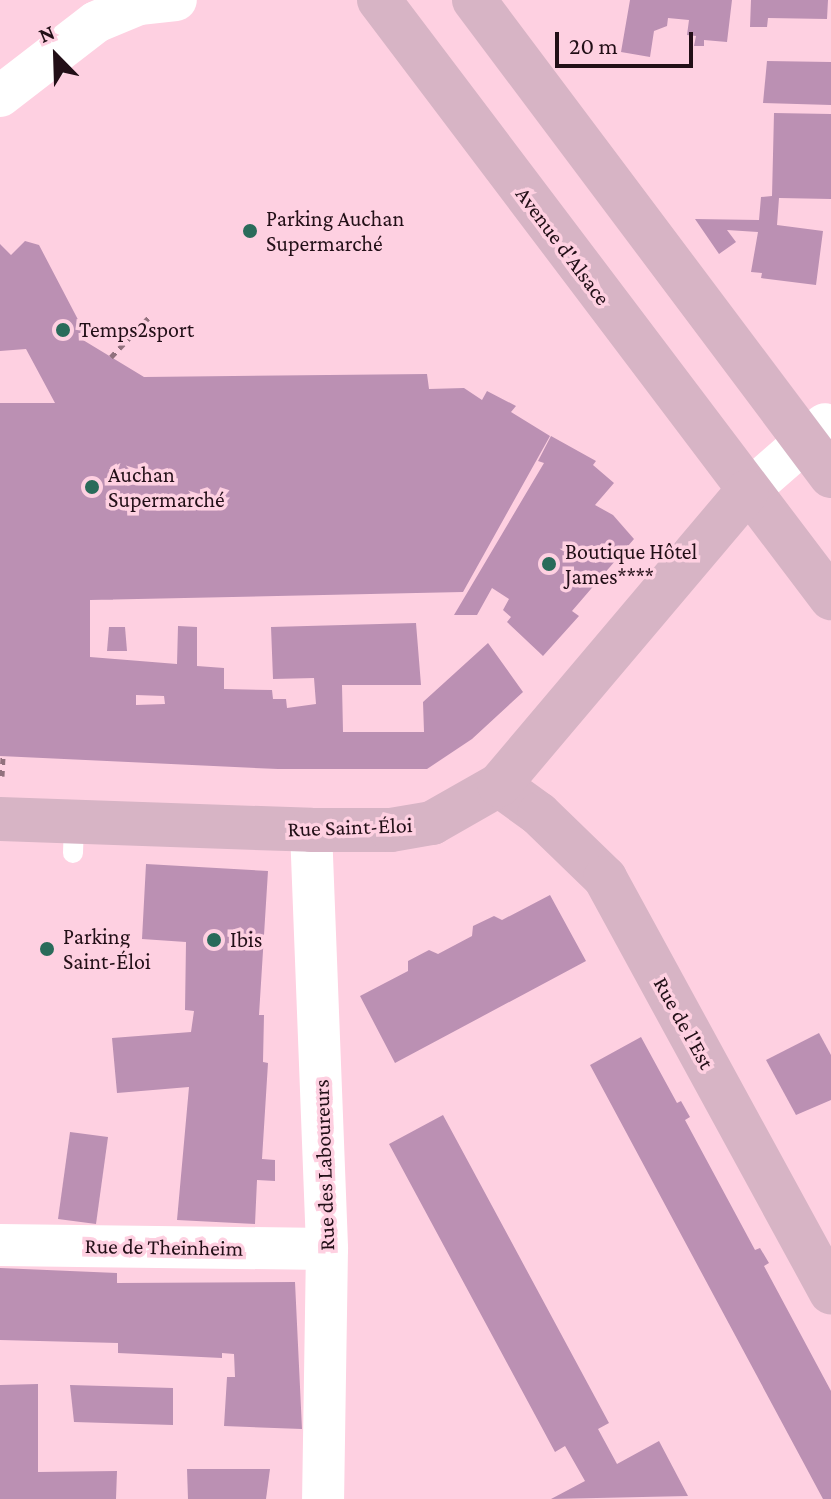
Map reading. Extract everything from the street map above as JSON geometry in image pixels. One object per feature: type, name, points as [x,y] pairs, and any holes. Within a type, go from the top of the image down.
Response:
[{"type":"street","points":[[0,96],[96,22],[139,4],[176,0]]},
{"type":"street","name":"Avenue d'Alsace","points":[[379,0],[747,492],[831,598]]},
{"type":"street","points":[[474,0],[759,380],[820,430],[831,476]]},
{"type":"street","points":[[747,492],[820,430]]},
{"type":"street","name":"Rue Saint-Éloi","points":[[0,819],[74,838],[391,830],[432,823],[468,807],[499,785],[747,492]]},
{"type":"street","name":"Rue de l'Est","points":[[499,785],[539,814],[605,878],[831,1292]]},
{"type":"street","name":"Rue des Laboureurs","points":[[311,830],[327,1249],[323,1499]]},
{"type":"street","name":"Rue de Theinheim","points":[[0,1245],[327,1249]]},
{"type":"path","points":[[111,357],[150,316]]},
{"type":"building","points":[[630,0],[732,0],[727,42],[704,40],[704,46],[694,46],[696,36],[687,35],[689,20],[668,18],[667,26],[654,31],[650,57],[621,52]]},
{"type":"building","points":[[751,0],[828,0],[827,19],[768,18],[767,27],[750,27]]},
{"type":"building","points":[[767,61],[831,62],[831,105],[763,103]]},
{"type":"building","points":[[774,113],[831,114],[831,199],[779,198],[777,225],[823,231],[816,285],[761,278],[762,273],[751,272],[758,232],[727,230],[736,242],[719,254],[695,219],[759,220],[761,197],[772,196]]},
{"type":"building","points":[[25,241],[39,245],[85,333],[83,340],[144,377],[427,374],[429,389],[464,388],[482,400],[487,391],[516,406],[511,412],[550,436],[463,592],[90,600],[90,657],[177,664],[178,626],[197,627],[197,666],[224,668],[224,689],[272,690],[273,699],[286,699],[287,708],[316,704],[314,678],[273,679],[271,627],[416,623],[421,685],[342,685],[343,732],[424,732],[423,702],[488,643],[523,692],[472,739],[427,769],[278,769],[0,756],[0,403],[55,403],[26,349],[0,351],[0,244],[11,255]],"holes":[[[136,695],[164,696],[165,704],[136,705]]]},
{"type":"building","name":"Boutique Hôtel James****","points":[[551,436],[596,461],[593,465],[614,483],[595,505],[613,515],[634,539],[572,611],[579,616],[543,656],[507,622],[511,617],[503,610],[509,599],[492,588],[477,615],[454,615],[544,463],[538,461]]},
{"type":"building","points":[[109,627],[125,627],[127,651],[107,651]]},
{"type":"building","points":[[146,864],[268,871],[259,1015],[264,1015],[263,1062],[268,1063],[262,1159],[275,1160],[275,1181],[257,1180],[255,1224],[177,1220],[189,1087],[117,1093],[112,1038],[191,1032],[194,1011],[185,1010],[186,942],[142,939]]},
{"type":"building","points":[[550,895],[586,961],[395,1063],[360,996],[408,971],[408,961],[429,950],[438,954],[472,936],[473,926],[494,916],[502,920]]},
{"type":"building","points":[[819,1033],[831,1055],[831,1100],[796,1115],[766,1060]]},
{"type":"building","points":[[641,1037],[677,1103],[681,1101],[690,1117],[685,1120],[755,1250],[760,1248],[769,1263],[764,1266],[831,1391],[831,1499],[823,1499],[590,1065]]},
{"type":"building","points":[[443,1115],[609,1423],[598,1429],[617,1464],[659,1441],[688,1496],[551,1499],[585,1481],[565,1446],[555,1452],[389,1144]]},
{"type":"building","points":[[70,1132],[108,1137],[96,1224],[58,1219]]},
{"type":"building","points":[[0,1268],[117,1273],[117,1283],[295,1282],[302,1429],[224,1426],[227,1377],[235,1377],[234,1354],[222,1353],[222,1358],[118,1353],[118,1343],[0,1340]]},
{"type":"building","points":[[38,1384],[38,1472],[117,1471],[116,1499],[0,1499],[0,1385]]},
{"type":"building","points":[[70,1385],[173,1388],[173,1425],[74,1422]]},
{"type":"building","points":[[187,1469],[270,1469],[266,1499],[188,1499]]},
{"type":"place","name":"Parking Auchan Supermarché","points":[[250,231]]},
{"type":"place","name":"Temps2sport","points":[[63,330]]},
{"type":"place","name":"Auchan Supermarché","points":[[92,487]]},
{"type":"place","name":"Boutique Hôtel James****","points":[[549,564]]},
{"type":"place","name":"Ibis","points":[[214,940]]},
{"type":"place","name":"Parking Saint-Éloi","points":[[47,949]]}]
